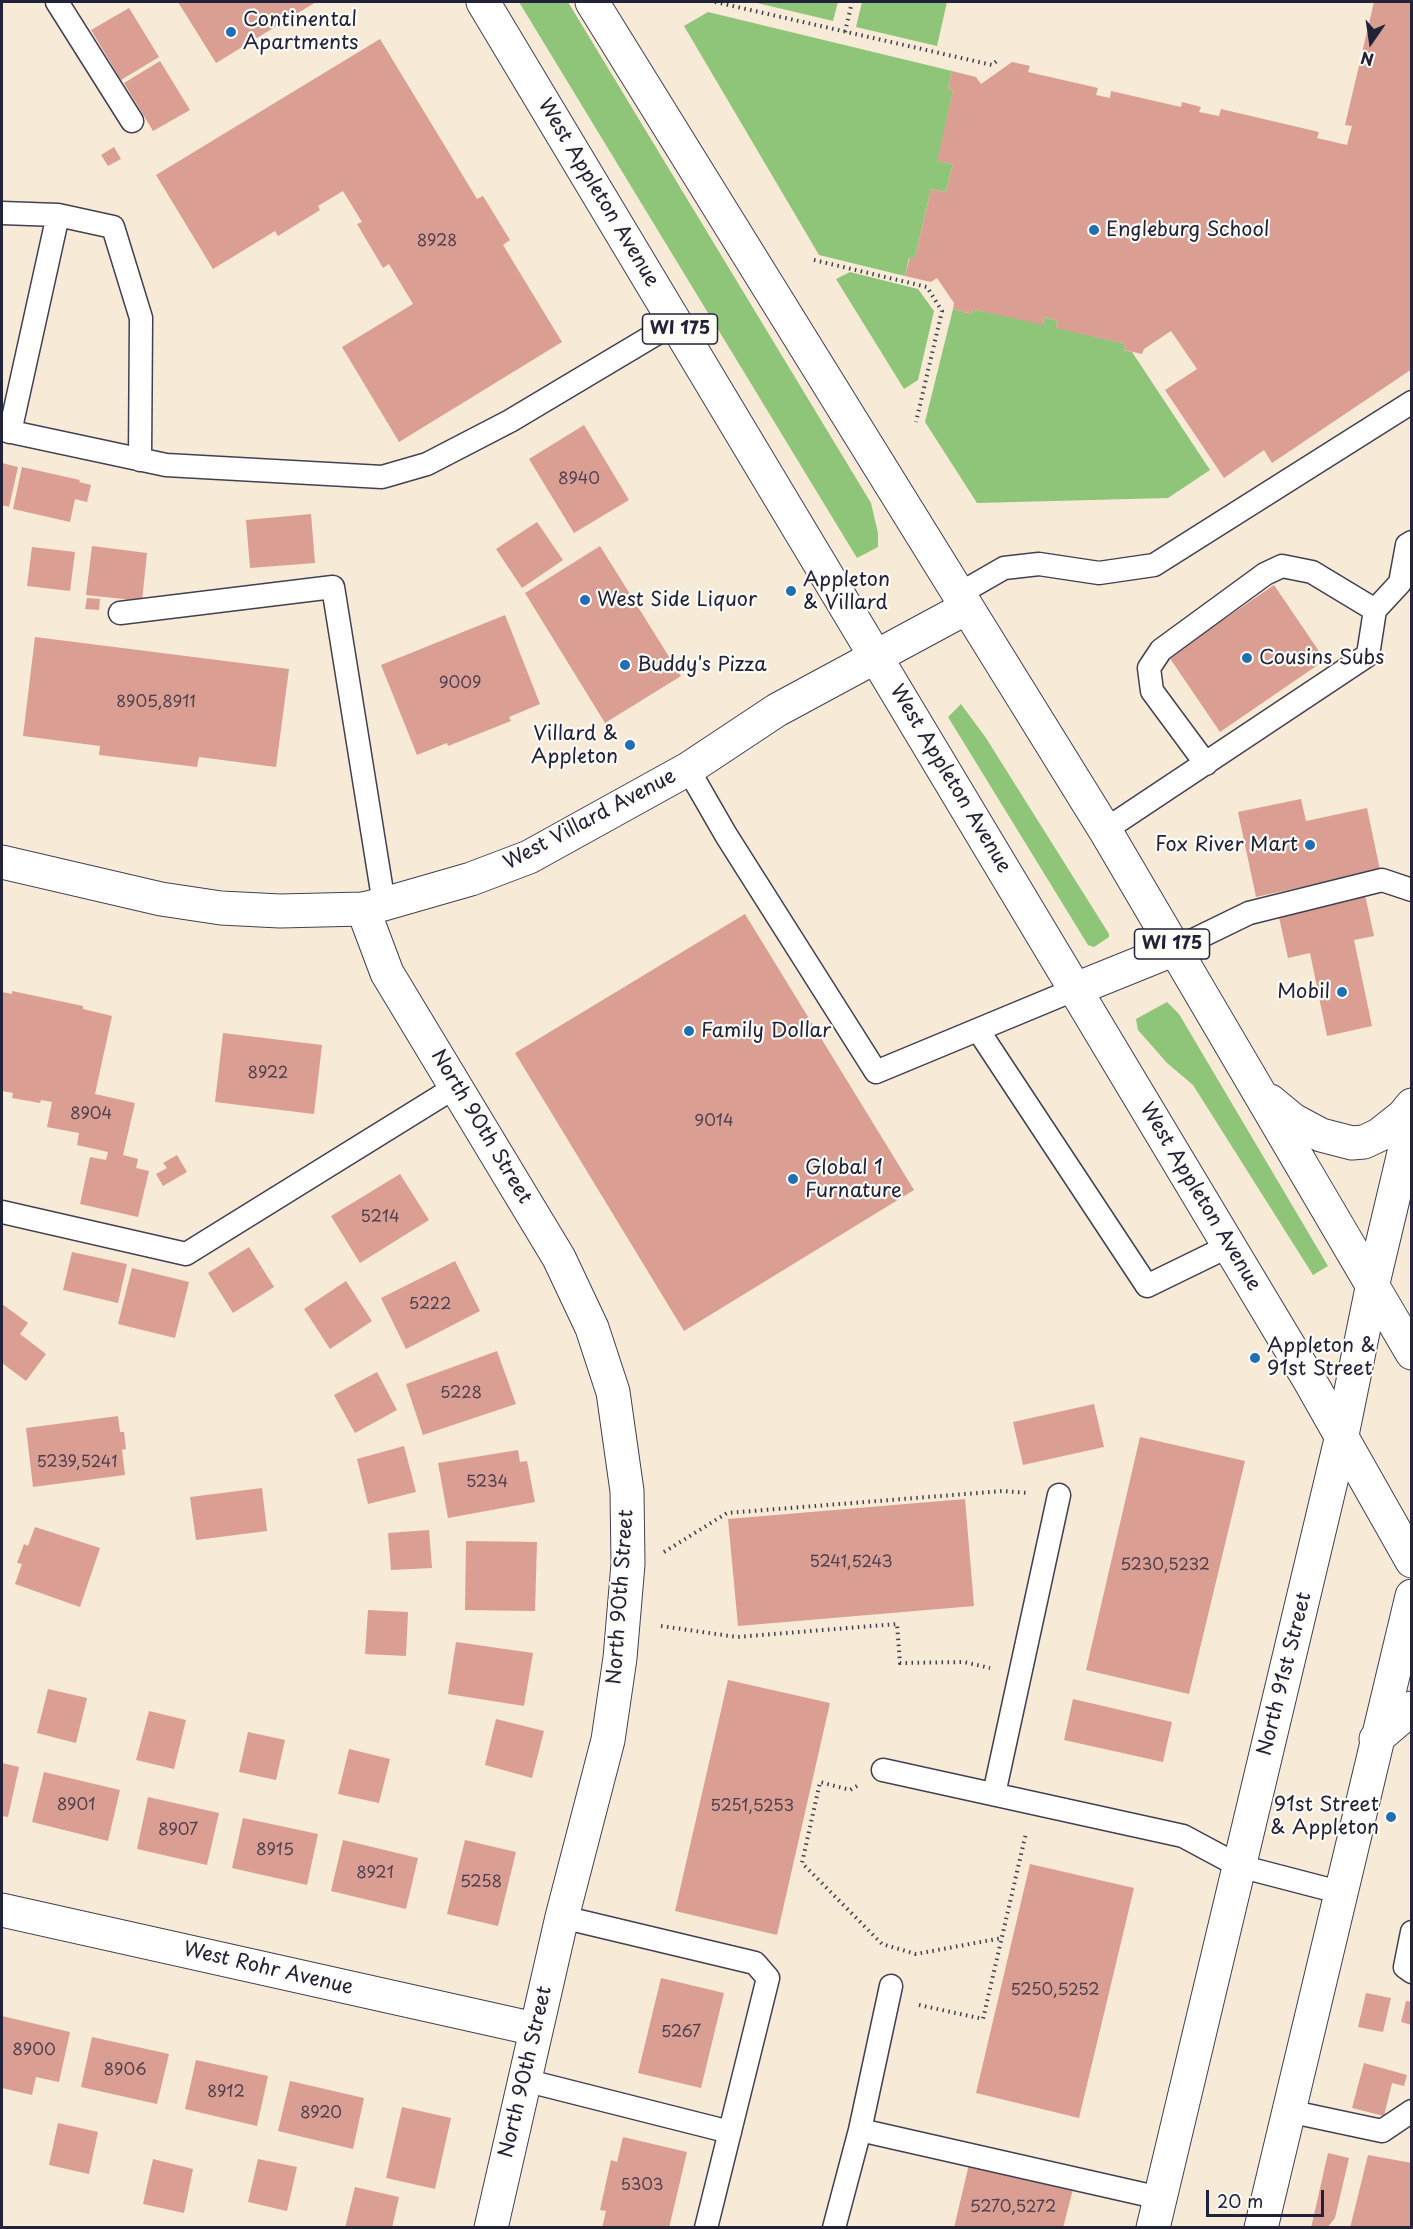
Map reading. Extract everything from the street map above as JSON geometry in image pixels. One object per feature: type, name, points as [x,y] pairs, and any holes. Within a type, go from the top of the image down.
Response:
[{"type":"main road","name":"West Appleton Avenue","points":[[483,2],[1342,1435],[1412,1561]]},
{"type":"main road","name":"WI 175","points":[[592,2],[961,602],[1105,830],[1373,1283],[1412,1353]]},
{"type":"main road","name":"West Villard Avenue","points":[[2,862],[161,899],[221,908],[280,911],[373,906],[471,879],[529,857],[688,769],[777,710],[876,656],[961,602]]},
{"type":"main road","name":"North 90th Street","points":[[373,906],[387,973],[559,1258],[592,1329],[614,1403],[627,1491],[628,1564],[608,1740],[561,1917],[491,2228]]},
{"type":"main road","points":[[1076,989],[1174,949]]},
{"type":"main road","points":[[1257,1087],[1293,1120],[1321,1135],[1352,1143],[1364,1142],[1390,1128],[1412,1106]]},
{"type":"main road","name":"North 91st Street","points":[[1156,2213],[1342,1435],[1373,1283],[1412,1119]]},
{"type":"main road","points":[[1261,2228],[1412,1596]]},
{"type":"main road","points":[[1376,1739],[1412,1708]]},
{"type":"main road","name":"West Rohr Avenue","points":[[2,1910],[535,2029]]},
{"type":"lane","points":[[57,2],[132,121]]},
{"type":"lane","points":[[2,213],[58,214],[113,227],[141,318],[140,460]]},
{"type":"lane","points":[[58,214],[6,431],[166,465],[382,477],[427,464],[510,421],[675,322]]},
{"type":"lane","points":[[961,602],[1004,568],[1039,564],[1099,573],[1154,565],[1412,402]]},
{"type":"lane","points":[[1105,830],[1368,655],[1375,610],[1400,583],[1407,545],[1412,542]]},
{"type":"lane","points":[[1206,764],[1152,692],[1149,668],[1161,650],[1265,574],[1282,566],[1312,572],[1375,610]]},
{"type":"lane","points":[[120,613],[333,587],[373,906]]},
{"type":"lane","points":[[688,769],[726,835],[876,1072],[1076,989]]},
{"type":"lane","points":[[1174,949],[1249,913],[1371,882],[1382,880],[1412,890]]},
{"type":"lane","points":[[978,1030],[1147,1286],[1229,1246]]},
{"type":"lane","points":[[2,1212],[186,1254],[457,1086]]},
{"type":"lane","points":[[994,1794],[1059,1495]]},
{"type":"lane","points":[[883,1770],[1183,1836],[1239,1866],[1340,1892]]},
{"type":"lane","points":[[561,1917],[754,1963],[768,1978],[706,2228]]},
{"type":"lane","points":[[1412,1932],[1406,1967],[1412,1972]]},
{"type":"lane","points":[[834,2228],[860,2130],[890,1992]]},
{"type":"lane","points":[[524,2080],[730,2132]]},
{"type":"lane","points":[[1288,2111],[1382,2131],[1412,2111]]},
{"type":"lane","points":[[860,2130],[1156,2213]]},
{"type":"path","points":[[715,2],[992,65],[999,59]]},
{"type":"path","points":[[845,32],[852,2]]},
{"type":"path","points":[[814,260],[927,287],[942,311],[916,422]]},
{"type":"path","points":[[628,1564],[660,1555],[727,1513],[1003,1491],[1059,1495]]},
{"type":"path","points":[[623,1620],[737,1637],[897,1624],[900,1663],[964,1662],[1020,1675]]},
{"type":"path","points":[[883,1770],[850,1790],[820,1782],[802,1863],[882,1944],[916,1954],[1002,1938]]},
{"type":"path","points":[[890,1992],[982,2019],[1034,1803]]},
{"type":"green space","points":[[519,2],[568,2],[871,503],[878,533],[878,547],[857,558]]},
{"type":"green space","points":[[753,2],[838,2],[833,21]]},
{"type":"green space","points":[[862,2],[947,2],[937,46],[856,27]]},
{"type":"green space","points":[[708,12],[952,71],[948,89],[953,90],[938,161],[953,164],[946,192],[931,189],[915,258],[909,258],[905,276],[819,255],[684,26]]},
{"type":"green space","points":[[850,272],[918,289],[934,311],[918,380],[904,389],[836,279]]},
{"type":"green space","points":[[953,309],[972,314],[973,309],[1043,324],[1044,317],[1058,321],[1056,327],[1125,344],[1124,350],[1132,352],[1210,470],[1168,498],[977,503],[925,422]]},
{"type":"green space","points":[[961,704],[986,738],[1109,934],[1109,937],[1094,947],[1088,945],[948,717]]},
{"type":"green space","points":[[1167,1002],[1179,1014],[1328,1266],[1313,1275],[1193,1085],[1167,1063],[1138,1030],[1136,1019]]},
{"type":"building","name":"Continental Apartments","points":[[178,2],[316,2],[216,63]]},
{"type":"building","points":[[1374,2],[1412,2],[1412,369],[1272,463],[1264,450],[1224,478],[1165,390],[1197,369],[1171,331],[1144,349],[1142,354],[1124,350],[1125,344],[1056,328],[1058,321],[1044,317],[1043,325],[973,309],[972,314],[953,309],[954,303],[937,278],[931,282],[905,276],[910,257],[915,258],[931,189],[946,192],[953,164],[937,161],[953,90],[948,89],[952,71],[976,77],[981,84],[1012,62],[1030,66],[1028,72],[1098,88],[1096,95],[1110,98],[1111,91],[1181,107],[1182,102],[1201,107],[1199,112],[1219,116],[1221,109],[1319,132],[1317,138],[1347,145],[1352,126],[1345,125]]},
{"type":"building","points":[[129,8],[159,57],[121,80],[91,30]]},
{"type":"building","points":[[380,39],[477,199],[483,196],[510,240],[503,245],[562,342],[399,442],[342,347],[413,304],[389,264],[383,268],[357,224],[362,222],[343,191],[318,206],[320,210],[278,236],[275,231],[213,269],[156,175]]},
{"type":"building","points":[[160,61],[190,110],[153,131],[124,83]]},
{"type":"building","points":[[114,147],[121,159],[108,166],[101,155]]},
{"type":"building","points":[[584,425],[629,500],[574,533],[529,459]]},
{"type":"building","points":[[2,463],[18,467],[9,507],[2,505]]},
{"type":"building","points":[[22,467],[80,480],[79,482],[91,485],[87,502],[75,499],[70,522],[13,509]]},
{"type":"building","points":[[311,514],[315,563],[250,568],[246,520]]},
{"type":"building","points":[[537,522],[563,560],[522,588],[496,549]]},
{"type":"building","points":[[92,546],[147,553],[142,601],[86,595]]},
{"type":"building","points":[[600,546],[681,676],[605,723],[525,593]]},
{"type":"building","points":[[32,547],[75,552],[70,591],[27,586]]},
{"type":"building","name":"Cousins Subs","points":[[1274,585],[1325,660],[1220,732],[1169,657]]},
{"type":"building","points":[[87,598],[100,599],[99,610],[85,609]]},
{"type":"building","points":[[505,615],[540,704],[509,717],[511,721],[448,746],[447,743],[417,755],[381,665]]},
{"type":"building","points":[[35,637],[289,669],[276,767],[199,757],[197,767],[99,755],[100,746],[23,736]]},
{"type":"building","name":"Fox River Mart","points":[[1301,799],[1306,821],[1367,808],[1380,870],[1256,897],[1238,812]]},
{"type":"building","name":"Mobil","points":[[1365,895],[1374,936],[1354,940],[1372,1026],[1327,1036],[1310,953],[1288,958],[1278,913]]},
{"type":"building","points":[[745,914],[914,1190],[684,1331],[515,1053]]},
{"type":"building","points":[[12,991],[83,1006],[83,1009],[112,1016],[95,1094],[135,1103],[123,1155],[138,1159],[136,1168],[149,1171],[138,1217],[80,1204],[90,1157],[106,1160],[108,1152],[77,1145],[79,1133],[47,1127],[52,1102],[41,1100],[40,1103],[12,1098],[13,1093],[2,1091],[2,992],[12,994]]},
{"type":"building","points":[[223,1033],[322,1045],[314,1114],[215,1102]]},
{"type":"building","points":[[177,1155],[187,1172],[163,1186],[156,1174],[167,1168],[163,1163]]},
{"type":"building","points":[[400,1174],[429,1220],[360,1263],[331,1216]]},
{"type":"building","points":[[249,1247],[274,1287],[233,1313],[208,1273]]},
{"type":"building","points":[[72,1252],[127,1264],[118,1303],[63,1290]]},
{"type":"building","points":[[455,1261],[480,1311],[406,1349],[381,1298]]},
{"type":"building","points":[[132,1268],[189,1282],[175,1338],[118,1324]]},
{"type":"building","points":[[346,1281],[372,1321],[330,1349],[304,1309]]},
{"type":"building","points":[[2,1304],[28,1323],[20,1334],[46,1354],[26,1381],[2,1363]]},
{"type":"building","points":[[497,1351],[516,1404],[423,1435],[406,1384]]},
{"type":"building","points":[[377,1372],[397,1410],[355,1433],[334,1395]]},
{"type":"building","points":[[1094,1404],[1104,1447],[1023,1465],[1013,1422]]},
{"type":"building","points":[[118,1416],[120,1432],[124,1432],[126,1449],[122,1450],[125,1475],[33,1487],[26,1428]]},
{"type":"building","points":[[1140,1437],[1245,1461],[1189,1694],[1086,1670]]},
{"type":"building","points":[[404,1446],[416,1492],[368,1504],[357,1459]]},
{"type":"building","points":[[518,1450],[520,1462],[527,1461],[535,1502],[448,1518],[438,1463]]},
{"type":"building","points":[[262,1488],[267,1531],[196,1540],[190,1497]]},
{"type":"building","points":[[965,1499],[974,1606],[738,1626],[728,1519]]},
{"type":"building","points":[[35,1527],[100,1548],[80,1607],[15,1584],[22,1564],[17,1563],[24,1544],[28,1546]]},
{"type":"building","points":[[429,1530],[432,1568],[391,1570],[388,1533]]},
{"type":"building","points":[[466,1541],[537,1542],[535,1611],[465,1610]]},
{"type":"building","points":[[368,1610],[408,1612],[406,1656],[365,1654]]},
{"type":"building","points":[[456,1642],[533,1653],[524,1706],[448,1694]]},
{"type":"building","points":[[728,1680],[830,1703],[777,1935],[675,1911]]},
{"type":"building","points":[[48,1689],[87,1698],[76,1743],[37,1733]]},
{"type":"building","points":[[1073,1699],[1172,1722],[1163,1762],[1064,1740]]},
{"type":"building","points":[[149,1711],[186,1720],[174,1769],[136,1760]]},
{"type":"building","points":[[496,1719],[544,1731],[532,1778],[485,1765]]},
{"type":"building","points":[[248,1732],[285,1740],[276,1780],[239,1772]]},
{"type":"building","points":[[349,1749],[390,1759],[379,1803],[338,1794]]},
{"type":"building","points":[[2,1763],[19,1767],[8,1817],[2,1816]]},
{"type":"building","points":[[44,1772],[120,1790],[108,1841],[32,1822]]},
{"type":"building","points":[[148,1797],[219,1813],[207,1865],[137,1849]]},
{"type":"building","points":[[243,1818],[318,1834],[307,1885],[232,1868]]},
{"type":"building","points":[[343,1840],[418,1858],[406,1909],[331,1891]]},
{"type":"building","points":[[465,1840],[516,1852],[498,1926],[447,1914]]},
{"type":"building","points":[[1030,1864],[1134,1888],[1079,2118],[976,2093]]},
{"type":"building","points":[[661,1978],[724,1993],[701,2088],[638,2073]]},
{"type":"building","points":[[1366,1993],[1391,1998],[1383,2032],[1358,2027]]},
{"type":"building","points":[[1406,2001],[1412,2002],[1412,2025],[1401,2022]]},
{"type":"building","points":[[2,2016],[70,2032],[59,2082],[36,2077],[32,2095],[2,2088]]},
{"type":"building","points":[[92,2037],[169,2054],[157,2104],[81,2087]]},
{"type":"building","points":[[196,2060],[268,2076],[257,2126],[185,2109]]},
{"type":"building","points":[[1364,2063],[1407,2075],[1404,2086],[1392,2083],[1384,2116],[1352,2108]]},
{"type":"building","points":[[290,2081],[364,2098],[353,2149],[278,2131]]},
{"type":"building","points":[[402,2107],[451,2118],[435,2189],[386,2178]]},
{"type":"building","points":[[58,2123],[98,2132],[89,2174],[49,2165]]},
{"type":"building","points":[[623,2137],[687,2152],[669,2228],[602,2228],[606,2211],[600,2210],[611,2160],[617,2162]]},
{"type":"building","points":[[1328,2153],[1349,2158],[1335,2218],[1327,2228],[1311,2228]]},
{"type":"building","points":[[1368,2155],[1412,2163],[1412,2228],[1350,2228]]},
{"type":"building","points":[[153,2159],[193,2169],[184,2213],[143,2204]]},
{"type":"building","points":[[258,2159],[297,2167],[287,2211],[248,2202]]},
{"type":"building","points":[[969,2164],[1073,2189],[1063,2228],[954,2228]]},
{"type":"building","points":[[355,2187],[399,2197],[392,2228],[345,2228]]},
{"type":"place","name":"Continental Apartments","points":[[231,32]]},
{"type":"place","name":"Engleburg School","points":[[1094,230]]},
{"type":"place","name":"Appleton & Villard","points":[[791,591]]},
{"type":"place","name":"West Side Liquor","points":[[585,600]]},
{"type":"place","name":"Cousins Subs","points":[[1247,658]]},
{"type":"place","name":"Buddy's Pizza","points":[[625,665]]},
{"type":"place","name":"Villard & Appleton","points":[[630,745]]},
{"type":"place","name":"Fox River Mart","points":[[1310,845]]},
{"type":"place","name":"Mobil","points":[[1342,992]]},
{"type":"place","name":"Family Dollar","points":[[689,1031]]},
{"type":"place","name":"Global 1 Furnature","points":[[793,1179]]},
{"type":"place","name":"Appleton & 91st Street","points":[[1255,1358]]},
{"type":"place","name":"91st Street & Appleton","points":[[1391,1817]]}]
